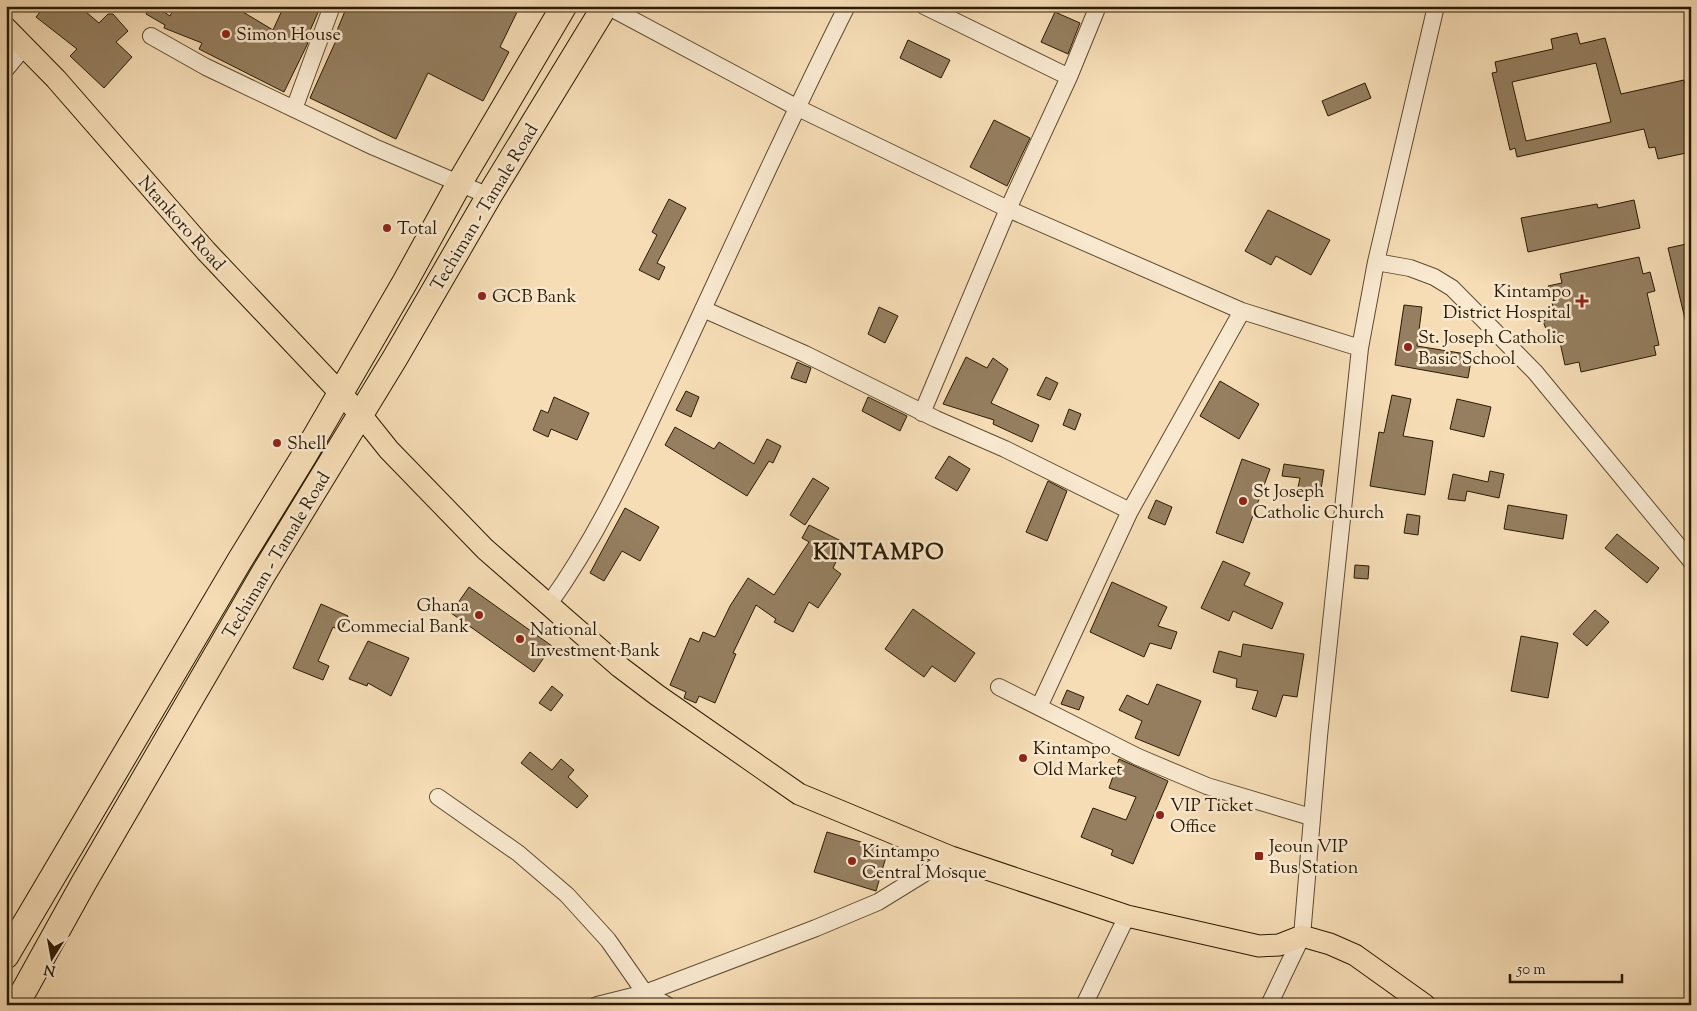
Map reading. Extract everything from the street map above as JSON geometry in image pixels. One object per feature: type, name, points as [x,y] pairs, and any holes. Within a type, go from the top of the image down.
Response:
[{"type":"highway","name":"Techiman - Tamale Road","points":[[6,956],[406,282],[460,182],[564,6]]},
{"type":"highway","name":"Techiman - Tamale Road","points":[[16,1005],[83,884],[248,601],[361,415],[489,196],[606,6]]},
{"type":"highway","points":[[512,95],[542,108]]},
{"type":"highway","points":[[6,967],[30,981]]},
{"type":"main road","name":"Ntankoro Road","points":[[6,28],[25,46],[206,251],[339,394],[361,415],[389,450],[485,548],[620,667],[657,695],[799,794],[951,857],[1127,916],[1259,946],[1279,945],[1302,936]]},
{"type":"main road","points":[[1302,936],[1330,944],[1355,955],[1424,1005]]},
{"type":"street","points":[[294,109],[332,6]]},
{"type":"street","points":[[606,6],[796,107],[1008,209],[1242,311],[1360,348]]},
{"type":"street","points":[[548,604],[577,565],[614,499],[796,107],[847,6]]},
{"type":"street","points":[[924,6],[1069,77]]},
{"type":"street","points":[[922,412],[1008,209],[1069,77],[1098,6]]},
{"type":"street","points":[[1269,1005],[1302,936],[1311,817],[1360,348],[1376,262],[1436,6]]},
{"type":"street","points":[[150,36],[206,67],[374,147],[460,182],[489,196]]},
{"type":"street","points":[[6,69],[25,46]]},
{"type":"street","points":[[1376,262],[1410,268],[1434,276],[1452,288],[1535,372],[1691,561]]},
{"type":"street","points":[[703,309],[805,354],[922,412],[1006,449],[1130,511]]},
{"type":"street","points":[[1039,707],[1130,511],[1242,311]]},
{"type":"street","points":[[1000,687],[1138,758],[1207,786],[1311,817]]},
{"type":"street","points":[[438,797],[518,852],[567,896],[608,940],[645,993],[667,1005]]},
{"type":"street","points":[[597,1005],[645,993],[807,932],[878,902],[951,857]]},
{"type":"street","points":[[1084,1005],[1127,916]]},
{"type":"building","points":[[45,6],[79,6],[99,23],[108,14],[113,14],[128,31],[116,42],[132,57],[104,88],[70,56],[77,49],[36,17]]},
{"type":"building","points":[[150,6],[155,6],[170,16],[175,6],[233,6],[273,30],[284,6],[321,6],[308,35],[310,36],[307,45],[284,92],[199,49],[202,43],[164,28],[165,25],[146,14]]},
{"type":"building","points":[[347,6],[520,6],[500,47],[509,52],[483,101],[428,73],[396,139],[310,98],[339,34],[336,33]]},
{"type":"building","points":[[1055,12],[1080,23],[1068,54],[1041,42]]},
{"type":"building","points":[[1577,33],[1580,44],[1605,38],[1621,94],[1684,80],[1691,111],[1691,152],[1658,159],[1655,147],[1649,148],[1644,129],[1517,157],[1515,148],[1510,150],[1492,73],[1497,72],[1495,62],[1553,49],[1551,39]],"holes":[[[1596,63],[1611,122],[1526,141],[1512,82]]]},
{"type":"building","points":[[908,40],[950,60],[941,78],[900,58]]},
{"type":"building","points":[[1365,83],[1371,98],[1328,116],[1322,101]]},
{"type":"building","points":[[994,120],[1030,138],[1007,186],[970,167]]},
{"type":"building","points":[[669,199],[686,208],[657,263],[665,267],[659,280],[639,270],[657,235],[652,232]]},
{"type":"building","points":[[1634,200],[1640,228],[1528,252],[1521,218],[1597,204],[1598,208]]},
{"type":"building","points":[[1268,210],[1330,240],[1311,275],[1276,256],[1271,265],[1245,251]]},
{"type":"building","points":[[1691,243],[1691,323],[1686,323],[1668,248]]},
{"type":"building","points":[[1639,257],[1643,274],[1650,272],[1655,291],[1647,293],[1659,345],[1654,346],[1656,355],[1581,372],[1579,362],[1565,365],[1559,338],[1550,340],[1543,321],[1545,320],[1544,313],[1554,311],[1548,286],[1562,283],[1560,274]]},
{"type":"building","points":[[1404,305],[1422,307],[1417,346],[1472,355],[1468,378],[1395,365]]},
{"type":"building","points":[[879,307],[898,316],[885,343],[868,334]]},
{"type":"building","points":[[966,357],[987,368],[993,358],[1008,369],[991,403],[1039,425],[1032,442],[993,424],[994,420],[943,404]]},
{"type":"building","points":[[797,362],[811,368],[806,383],[791,378]]},
{"type":"building","points":[[1046,377],[1058,383],[1050,400],[1037,395]]},
{"type":"building","points":[[1220,381],[1259,404],[1239,439],[1200,416]]},
{"type":"building","points":[[686,391],[699,397],[691,417],[676,410]]},
{"type":"building","points":[[1392,395],[1411,399],[1403,436],[1433,441],[1425,495],[1370,486],[1379,432],[1384,433]]},
{"type":"building","points":[[554,397],[589,413],[577,440],[551,429],[548,437],[533,430],[541,410],[548,413]]},
{"type":"building","points":[[868,397],[907,416],[900,431],[862,411]]},
{"type":"building","points":[[1457,399],[1491,407],[1484,437],[1450,429]]},
{"type":"building","points":[[1069,409],[1081,414],[1075,430],[1063,425]]},
{"type":"building","points":[[675,427],[714,449],[719,442],[754,464],[767,439],[781,446],[773,463],[769,461],[747,496],[665,445]]},
{"type":"building","points":[[949,456],[970,469],[957,491],[935,478]]},
{"type":"building","name":"St Joseph Catholic Church","points":[[1242,459],[1270,469],[1243,543],[1216,533]]},
{"type":"building","points":[[1284,464],[1324,470],[1320,496],[1297,492],[1300,478],[1282,476]]},
{"type":"building","points":[[1490,471],[1504,474],[1499,498],[1467,491],[1465,501],[1448,499],[1453,474],[1488,482]]},
{"type":"building","points":[[813,478],[829,488],[805,525],[790,515]]},
{"type":"building","points":[[1048,481],[1067,491],[1047,541],[1026,532]]},
{"type":"building","points":[[1156,500],[1172,507],[1165,525],[1148,518]]},
{"type":"building","points":[[1508,505],[1567,515],[1563,539],[1504,529]]},
{"type":"building","points":[[625,508],[659,527],[640,561],[622,551],[604,581],[590,573]]},
{"type":"building","points":[[1407,514],[1420,516],[1418,535],[1404,533]]},
{"type":"building","points":[[809,525],[845,543],[833,568],[841,574],[818,608],[809,602],[793,632],[774,622],[776,619],[756,605],[733,653],[736,654],[715,703],[699,696],[696,703],[684,698],[686,692],[670,685],[690,638],[699,642],[703,632],[715,637],[730,606],[748,578],[774,595],[809,542],[802,538]]},
{"type":"building","points":[[1617,534],[1659,568],[1647,583],[1605,548]]},
{"type":"building","points":[[1223,561],[1250,573],[1244,585],[1283,603],[1272,629],[1233,611],[1229,621],[1201,608]]},
{"type":"building","points":[[1355,565],[1369,566],[1368,579],[1354,578]]},
{"type":"building","points":[[1112,582],[1167,607],[1158,626],[1177,632],[1171,649],[1150,643],[1144,657],[1090,632]]},
{"type":"building","points":[[469,587],[552,646],[534,672],[451,613]]},
{"type":"building","points":[[321,604],[348,616],[341,631],[333,627],[318,661],[329,666],[323,680],[293,668]]},
{"type":"building","points":[[913,609],[975,653],[955,682],[932,666],[924,677],[885,649]]},
{"type":"building","points":[[1595,610],[1609,622],[1587,646],[1573,634]]},
{"type":"building","points":[[1521,636],[1558,643],[1548,698],[1511,691]]},
{"type":"building","points":[[368,641],[409,658],[391,696],[368,683],[367,686],[349,679]]},
{"type":"building","points":[[1243,644],[1304,654],[1297,697],[1283,695],[1276,717],[1252,709],[1258,691],[1236,687],[1237,679],[1213,672],[1219,651],[1241,657]]},
{"type":"building","points":[[1157,684],[1201,701],[1179,756],[1135,738],[1142,721],[1119,710],[1127,695],[1148,705]]},
{"type":"building","points":[[552,686],[563,695],[551,711],[539,703]]},
{"type":"building","points":[[1067,690],[1084,697],[1079,710],[1061,704]]},
{"type":"building","points":[[530,752],[552,770],[561,759],[574,770],[568,777],[588,796],[577,808],[521,763]]},
{"type":"building","points":[[1119,759],[1168,781],[1133,864],[1111,855],[1113,850],[1081,837],[1093,808],[1126,820],[1136,797],[1109,788]]},
{"type":"building","points":[[827,832],[888,850],[876,891],[814,872]]},
{"type":"place","name":"Simon House","points":[[226,34]]},
{"type":"place","name":"Total","points":[[387,228]]},
{"type":"place","name":"GCB Bank","points":[[482,296]]},
{"type":"place","name":"Kintampo District Hospital","points":[[1582,301]]},
{"type":"place","name":"St. Joseph Catholic Basic School","points":[[1408,347]]},
{"type":"place","name":"Shell","points":[[277,443]]},
{"type":"place","name":"St Joseph Catholic Church","points":[[1243,501]]},
{"type":"place","name":"Ghana Commecial Bank","points":[[479,615]]},
{"type":"place","name":"National Investment Bank","points":[[520,639]]},
{"type":"place","name":"Kintampo Old Market","points":[[1023,758]]},
{"type":"place","name":"VIP Ticket Office","points":[[1160,815]]},
{"type":"place","name":"Jeoun VIP Bus Station","points":[[1259,856]]},
{"type":"place","name":"Kintampo Central Mosque","points":[[852,861]]},
{"type":"district","name":"KINTAMPO","points":[[879,551]]}]
